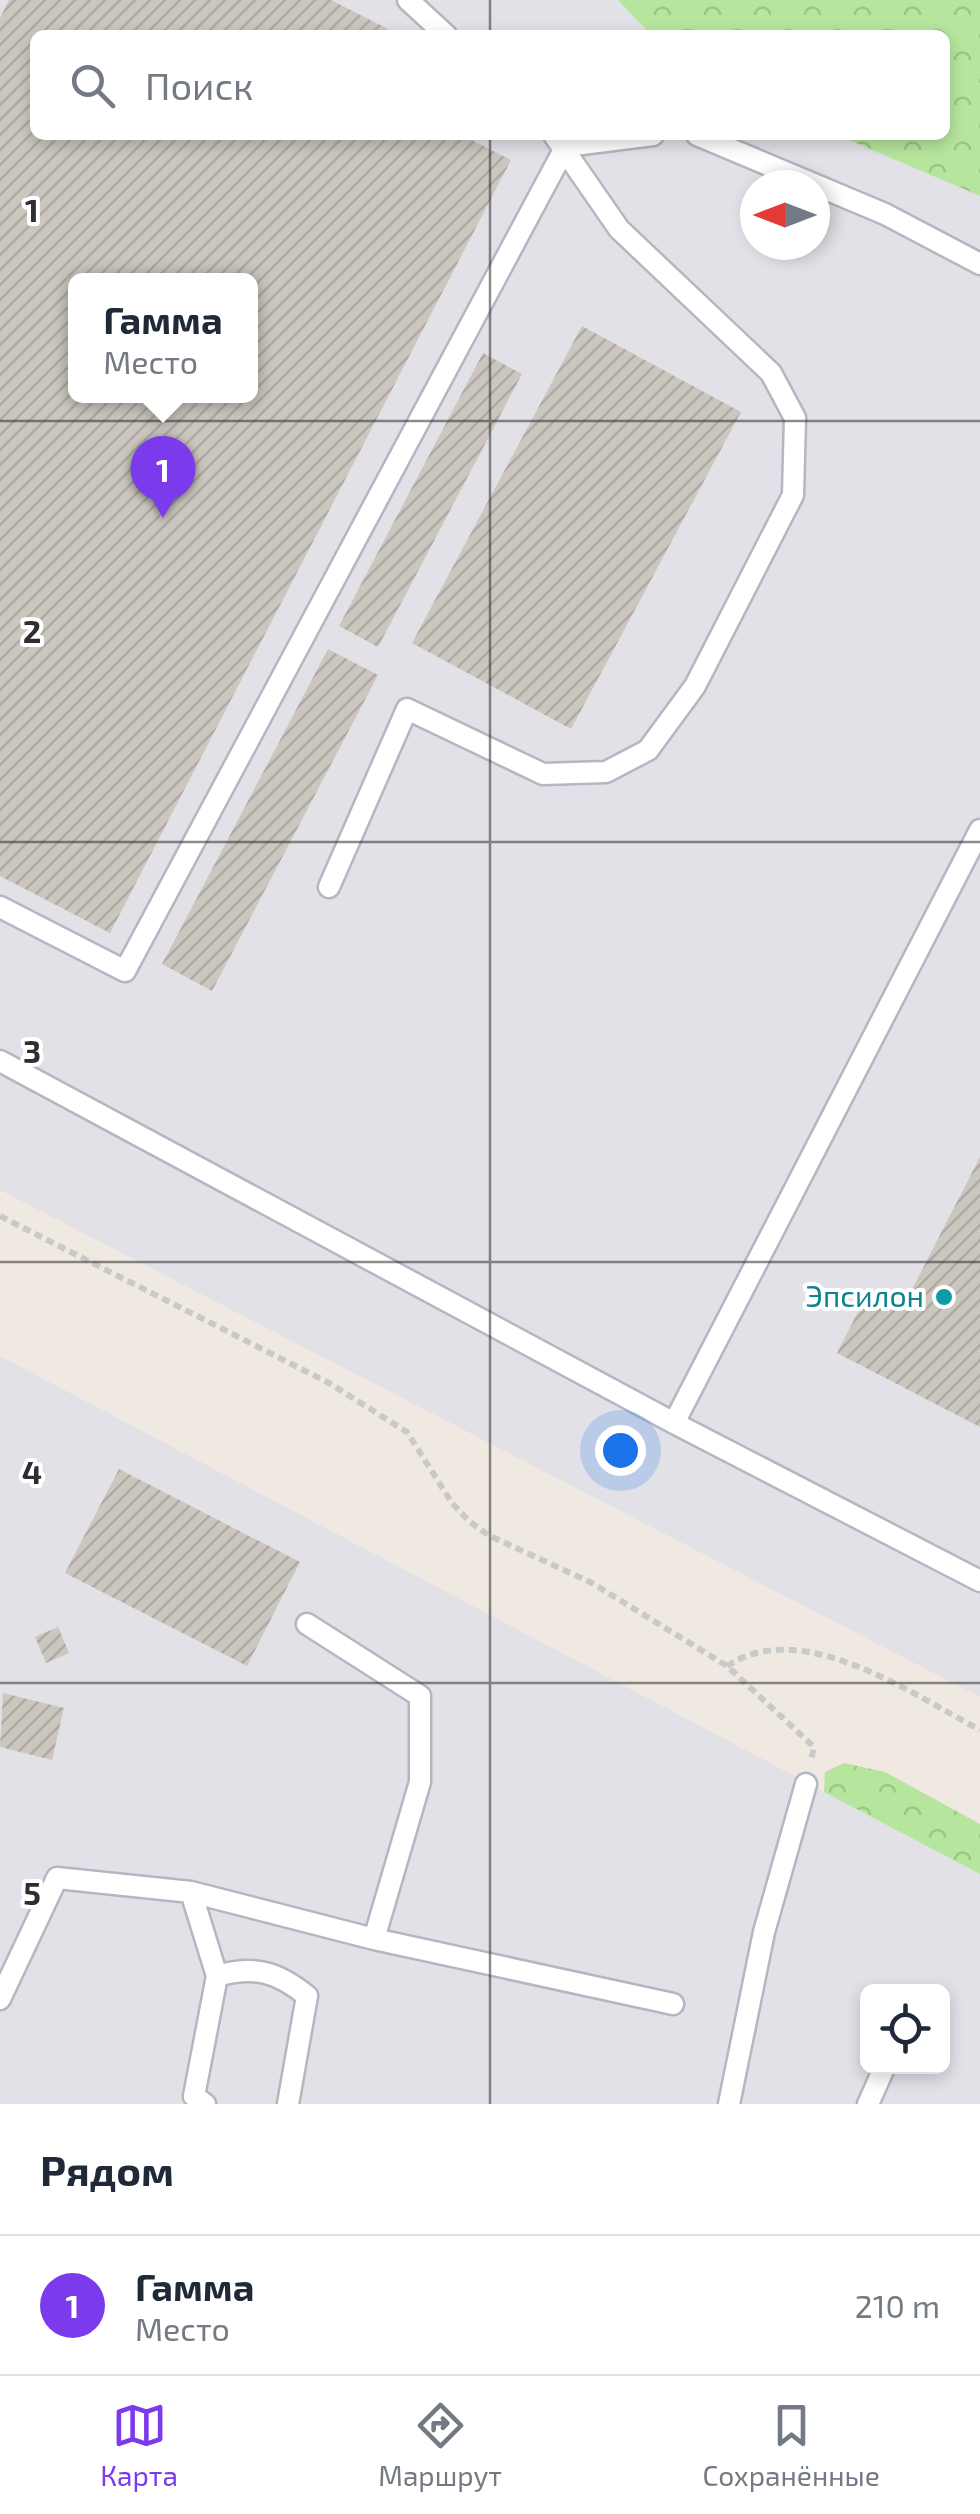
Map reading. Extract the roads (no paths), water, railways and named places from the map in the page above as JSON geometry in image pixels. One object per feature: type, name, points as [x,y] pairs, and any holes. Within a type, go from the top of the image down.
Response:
[{"type":"lane","points":[[408,0],[441,30]]},
{"type":"lane","points":[[0,907],[125,971],[560,140],[620,229],[771,373],[795,418],[793,495],[695,686],[648,750],[606,772],[543,774],[407,710],[328,887]]},
{"type":"lane","points":[[709,140],[885,214],[980,264]]},
{"type":"lane","points":[[674,1423],[980,830]]},
{"type":"lane","points":[[0,1061],[674,1423],[980,1581]]},
{"type":"lane","points":[[306,1624],[420,1696],[420,1782],[374,1939]]},
{"type":"lane","points":[[729,2104],[764,1932],[806,1784]]},
{"type":"lane","points":[[0,1999],[57,1878],[191,1892],[374,1939],[673,2004]]},
{"type":"lane","points":[[191,1892],[217,1976],[194,2096],[204,2104]]},
{"type":"lane","points":[[217,1976],[240,1969],[264,1970],[287,1980],[306,1996],[288,2104]]},
{"type":"lane","points":[[868,2104],[881,2074]]},
{"type":"place","name":"Гамма","points":[[163,518]]},
{"type":"place","name":"Эпсилон","points":[[944,1297]]}]
